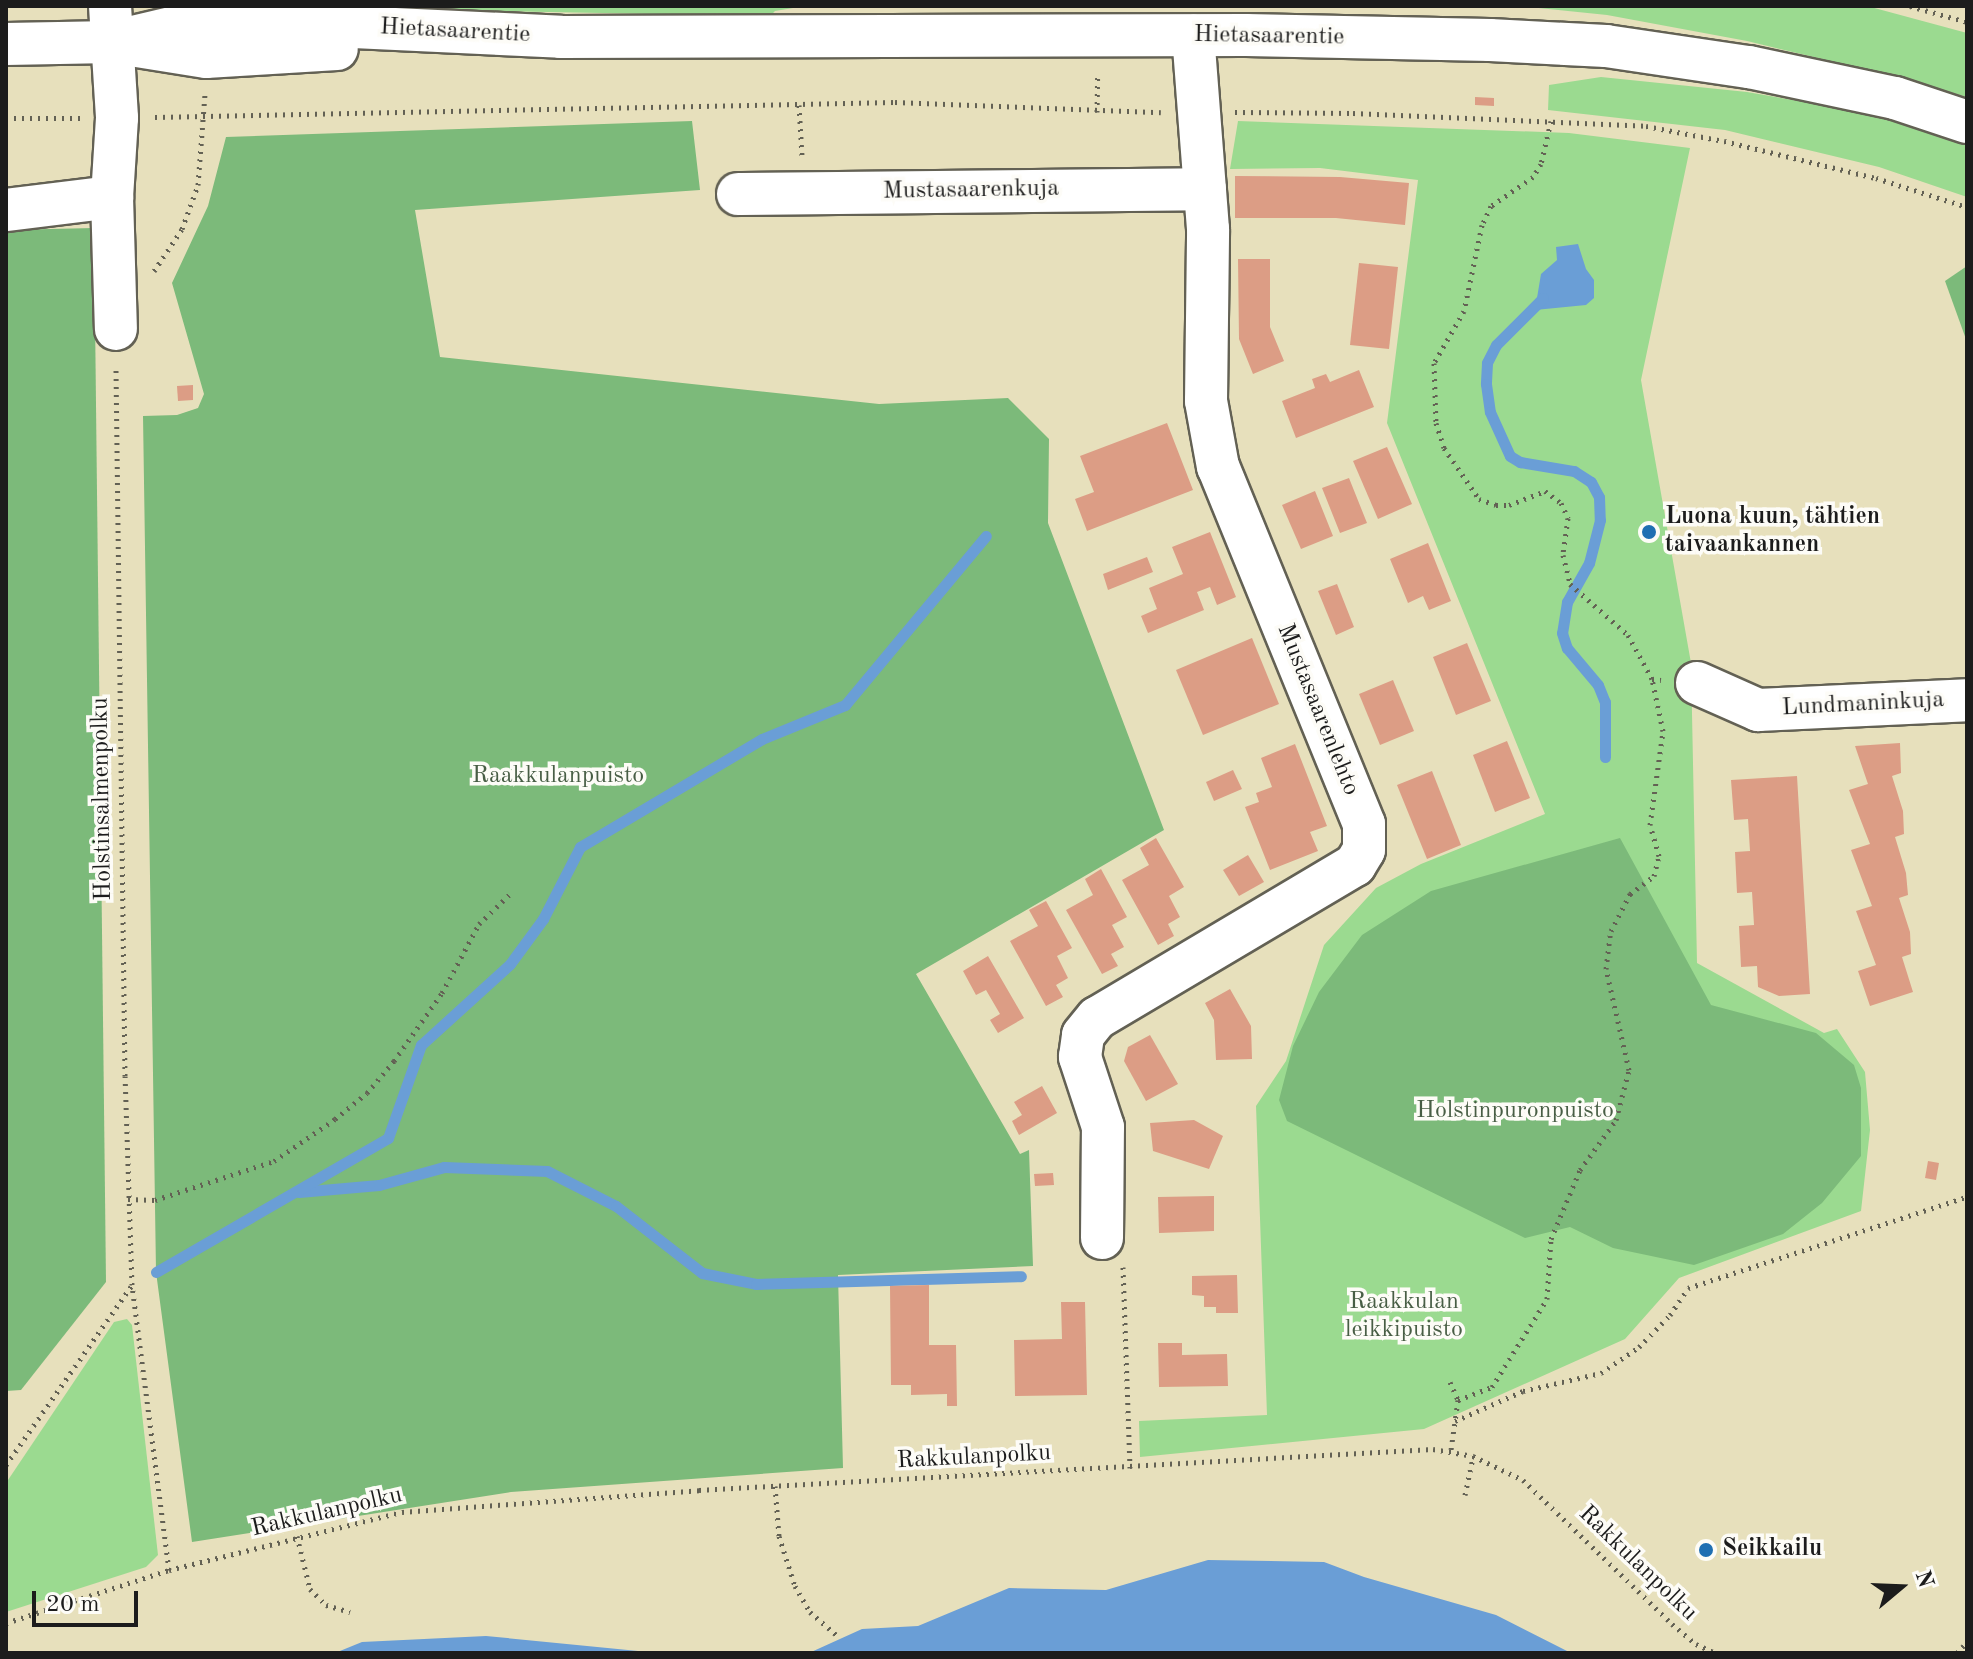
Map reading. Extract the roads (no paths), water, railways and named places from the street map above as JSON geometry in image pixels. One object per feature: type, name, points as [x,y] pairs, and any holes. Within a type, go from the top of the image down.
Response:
[{"type":"street","name":"Hietasaarentie","points":[[6,44],[111,24],[206,57],[561,37],[1193,36],[1264,21],[1606,46],[1749,67],[1895,98],[1967,122]]},
{"type":"street","points":[[111,24],[117,118],[112,197],[116,329]]},
{"type":"street","name":"Mustasaarenlehto","points":[[1102,1238],[1103,1127],[1080,1057],[1083,1035],[1097,1018],[1355,865],[1364,850],[1364,824],[1218,467],[1206,401],[1208,229],[1193,36]]},
{"type":"street","name":"Mustasaarenkuja","points":[[738,194],[1205,189]]},
{"type":"street","points":[[6,210],[112,197]]},
{"type":"street","name":"Lundmaninkuja","points":[[1697,683],[1758,710],[1967,700]]},
{"type":"water","points":[[1578,244],[1586,269],[1594,280],[1594,298],[1586,305],[1535,310],[1541,274],[1557,260],[1556,247]]},
{"type":"water","points":[[1208,1560],[1324,1562],[1364,1577],[1496,1615],[1571,1653],[809,1653],[862,1629],[918,1626],[1009,1588],[1106,1590]]},
{"type":"water","points":[[486,1636],[652,1653],[335,1653],[362,1642]]},
{"type":"waterway","points":[[1543,298],[1496,345],[1487,363],[1486,384],[1490,412],[1510,456],[1520,462],[1574,471],[1591,482],[1599,497],[1600,520],[1589,563],[1567,602],[1562,633],[1567,648],[1598,685],[1605,702],[1605,757]]},
{"type":"waterway","points":[[156,1272],[388,1138],[421,1045],[510,964],[543,919],[580,847],[762,739],[845,705],[986,536]]},
{"type":"waterway","points":[[299,1192],[379,1185],[444,1167],[547,1171],[616,1206],[702,1273],[756,1284],[1021,1276]]},
{"type":"place","name":"Luona kuun, tähtien taivaankannen","points":[[1649,532]]},
{"type":"place","name":"Seikkailu","points":[[1706,1550]]},
{"type":"park label","name":"Raakkulanpuisto","points":[[558,777]]},
{"type":"park label","name":"Holstinpuronpuisto","points":[[1515,1112]]},
{"type":"park label","name":"Raakkulan leikkipuisto","points":[[1404,1317]]}]
